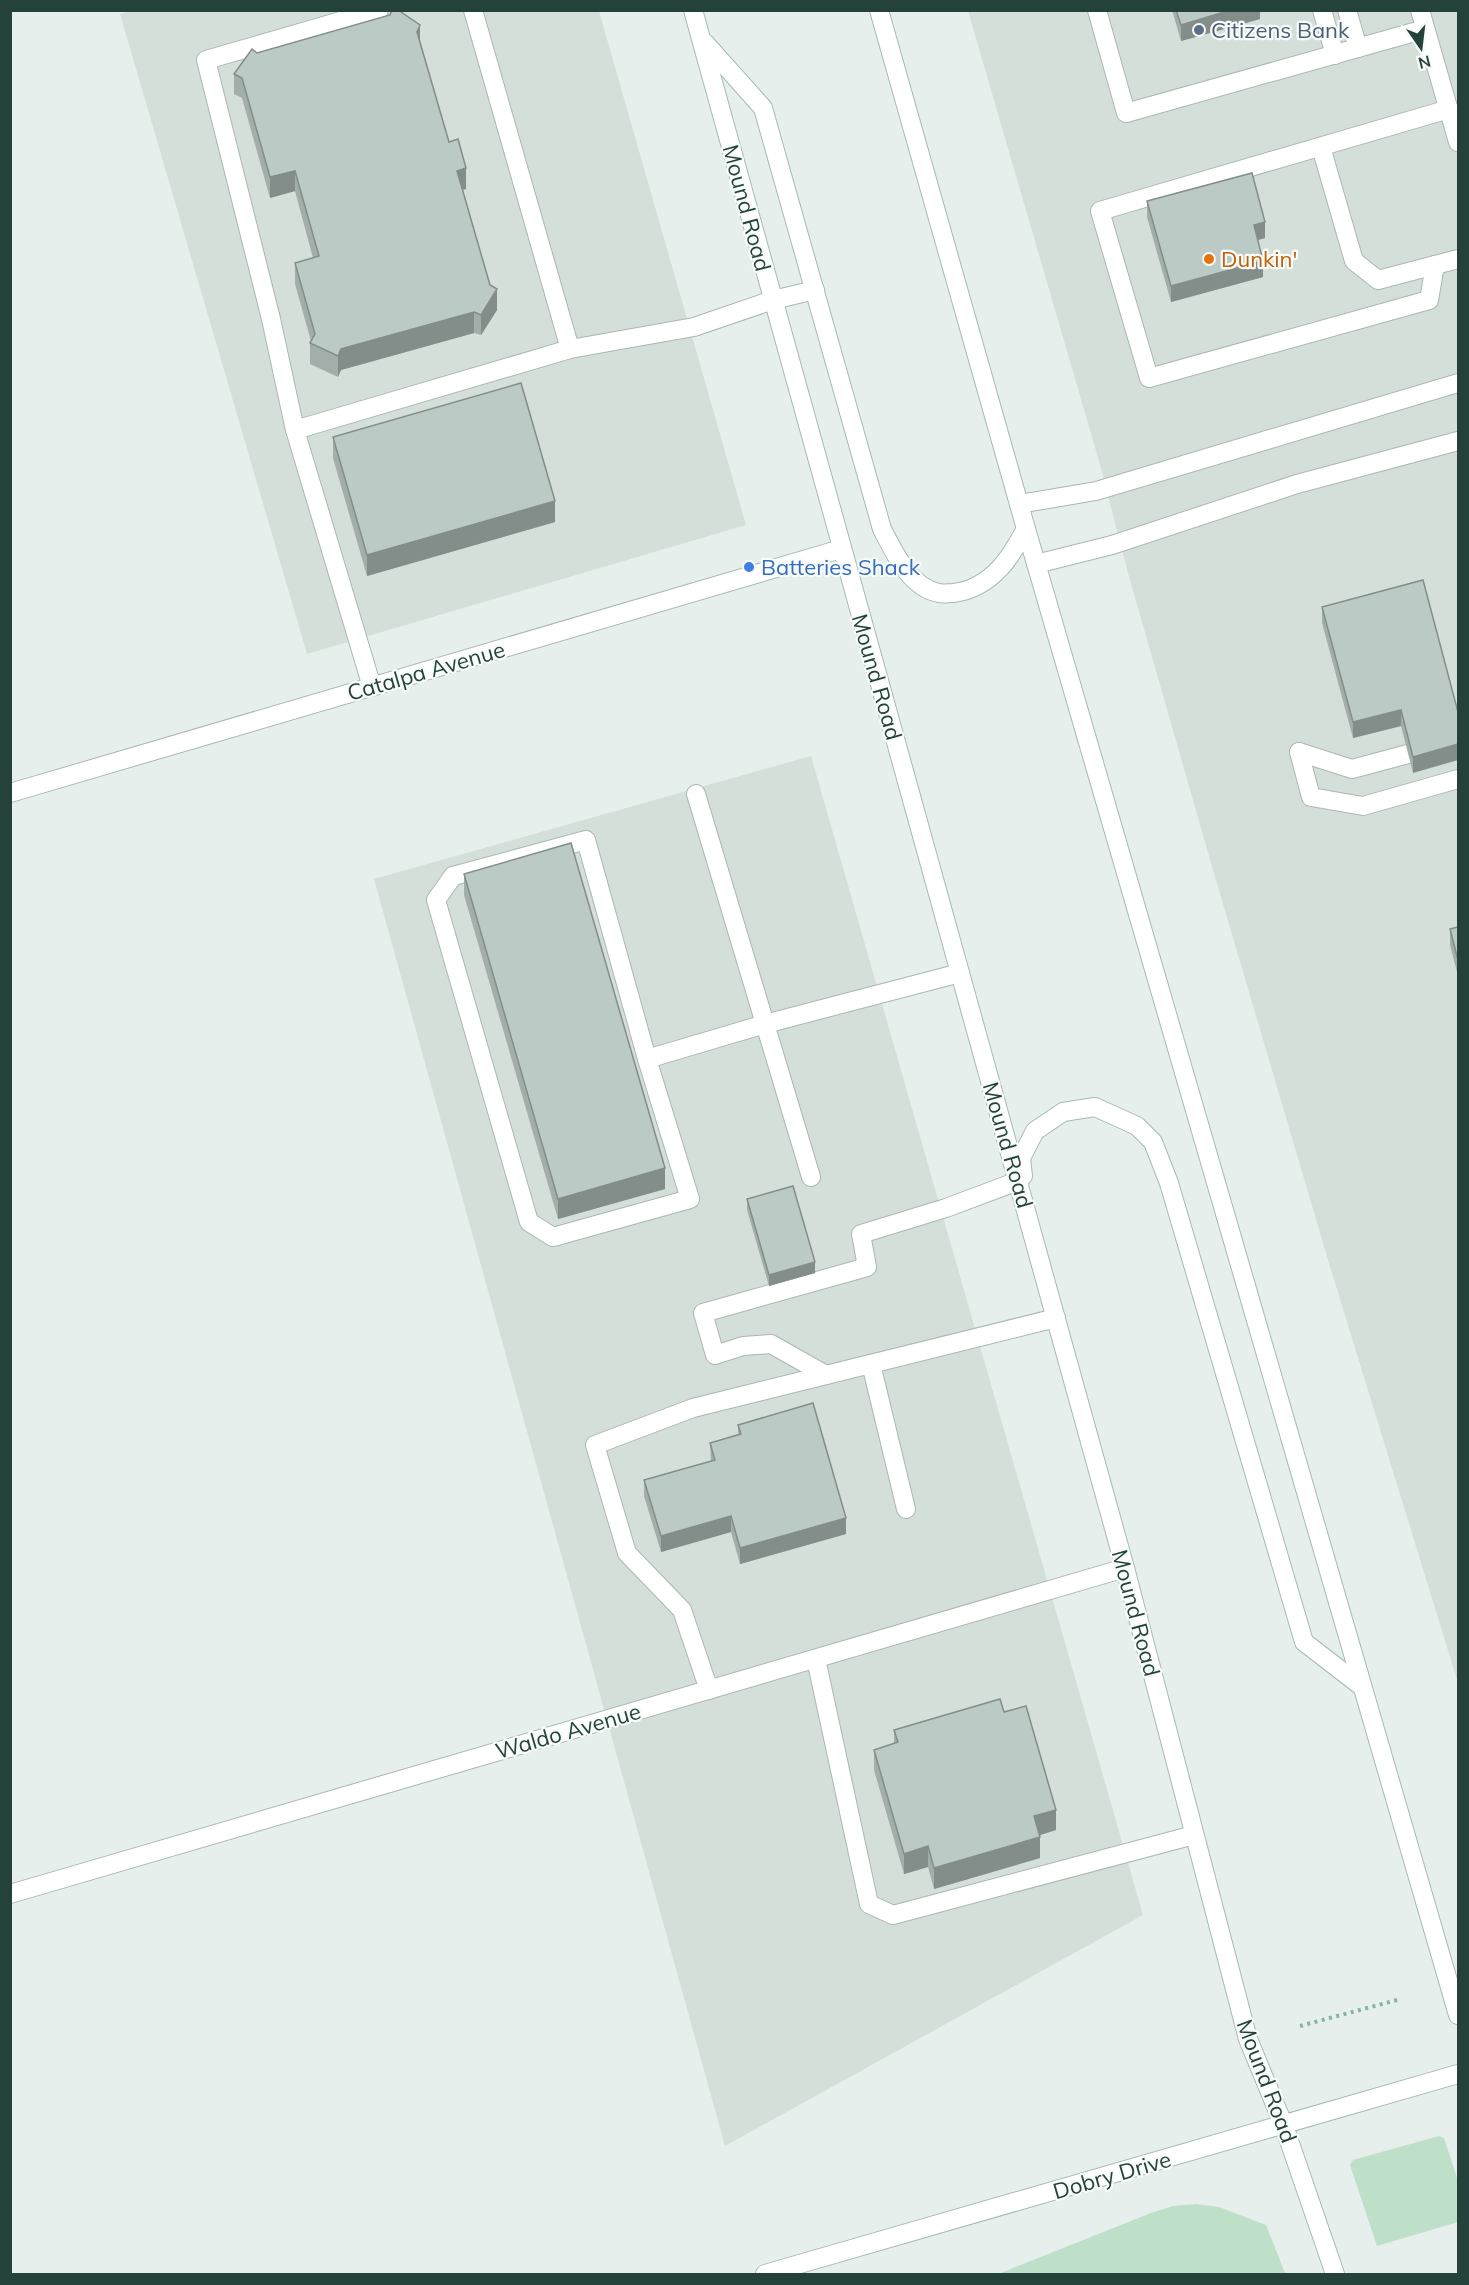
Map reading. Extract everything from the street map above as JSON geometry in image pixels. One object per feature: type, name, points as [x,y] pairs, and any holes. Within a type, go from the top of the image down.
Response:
[{"type":"main road","points":[[372,687],[295,430],[268,308],[206,60],[379,10]]},
{"type":"main road","points":[[473,10],[570,350]]},
{"type":"main road","name":"Mound Road","points":[[693,10],[1125,1568],[1248,2039],[1284,2126],[1333,2267]]},
{"type":"main road","points":[[879,10],[1036,564],[1458,2015]]},
{"type":"main road","points":[[1096,10],[1126,113],[1425,29]]},
{"type":"main road","points":[[1322,10],[1335,55]]},
{"type":"main road","points":[[1347,10],[1358,48]]},
{"type":"main road","points":[[1420,10],[1458,142]]},
{"type":"main road","points":[[701,39],[763,108],[882,529],[896,556],[909,575],[920,584],[938,593],[965,592],[986,581],[1002,566],[1026,529]]},
{"type":"main road","points":[[1435,266],[1429,300],[1149,378],[1100,212],[1449,109]]},
{"type":"main road","points":[[1321,147],[1354,261],[1378,280],[1458,259]]},
{"type":"main road","points":[[295,430],[570,350],[694,327],[773,300],[815,290]]},
{"type":"main road","points":[[1019,504],[1096,491],[1458,383]]},
{"type":"main road","points":[[1036,564],[1112,545],[1297,484],[1458,441]]},
{"type":"main road","name":"Catalpa Avenue","points":[[10,793],[841,549]]},
{"type":"main road","points":[[1408,754],[1352,769],[1299,752],[1311,797],[1363,806],[1458,779]]},
{"type":"main road","points":[[696,794],[811,1177]]},
{"type":"main road","points":[[586,840],[647,1059],[690,1199],[553,1238],[529,1222],[436,900],[453,876],[586,840]]},
{"type":"main road","points":[[647,1059],[765,1024],[960,973]]},
{"type":"main road","points":[[1029,1222],[1021,1158],[1035,1131],[1063,1112],[1095,1107],[1137,1126],[1153,1142],[1169,1183],[1304,1642],[1361,1686]]},
{"type":"main road","points":[[826,1375],[771,1344],[743,1346],[715,1355],[703,1313],[867,1267],[861,1234],[946,1208],[1018,1181]]},
{"type":"main road","points":[[709,1690],[682,1610],[627,1552],[595,1445],[693,1408],[1056,1318]]},
{"type":"main road","points":[[871,1364],[906,1509]]},
{"type":"main road","name":"Waldo Avenue","points":[[10,1894],[1125,1568]]},
{"type":"main road","points":[[816,1659],[869,1904],[893,1915],[1194,1835]]},
{"type":"main road","name":"Dobry Drive","points":[[765,2274],[1458,2074]]},
{"type":"path","points":[[1300,2026],[1397,2000]]},
{"type":"shaded area","points":[[134,10],[599,11],[746,525],[307,654],[120,14]]},
{"type":"shaded area","points":[[968,11],[1458,11],[1458,1683],[1331,1270],[1213,870],[1128,573],[1099,461]]},
{"type":"shaded area","points":[[811,756],[1143,1915],[725,2146],[374,879]]},
{"type":"green space","points":[[1439,2136],[1444,2138],[1458,2181],[1458,2222],[1377,2246],[1350,2165],[1353,2160]]},
{"type":"green space","points":[[1196,2204],[1219,2207],[1266,2225],[1285,2273],[998,2274],[1151,2213],[1173,2206]]},
{"type":"building","points":[[392,10],[398,10],[420,25],[417,32],[449,142],[458,139],[466,168],[457,171],[490,285],[497,289],[481,315],[474,312],[341,349],[338,356],[310,343],[315,334],[295,263],[319,256],[295,171],[270,177],[242,78],[234,74],[252,49],[257,53],[390,15]]},
{"type":"building","points":[[1176,10],[1231,10],[1181,25]]},
{"type":"building","name":"Dunkin'","points":[[1252,173],[1265,222],[1254,225],[1263,261],[1171,286],[1147,201]]},
{"type":"building","points":[[521,383],[555,501],[367,555],[333,437]]},
{"type":"building","points":[[1423,580],[1458,712],[1458,744],[1413,757],[1401,710],[1353,722],[1322,607]]},
{"type":"building","points":[[571,843],[665,1168],[558,1199],[464,874]]},
{"type":"building","points":[[1458,927],[1458,960],[1450,929]]},
{"type":"building","points":[[793,1186],[815,1262],[769,1275],[747,1199]]},
{"type":"building","points":[[813,1403],[846,1518],[740,1548],[731,1516],[661,1536],[644,1480],[715,1460],[710,1443],[741,1434],[738,1425]]},
{"type":"building","points":[[1000,1699],[1004,1712],[1026,1706],[1056,1810],[1034,1816],[1040,1837],[934,1868],[928,1846],[904,1854],[874,1750],[898,1742],[894,1730]]},
{"type":"place","name":"Citizens Bank","points":[[1199,30]]},
{"type":"place","name":"Dunkin'","points":[[1209,259]]},
{"type":"place","name":"Batteries Shack","points":[[749,567]]}]
